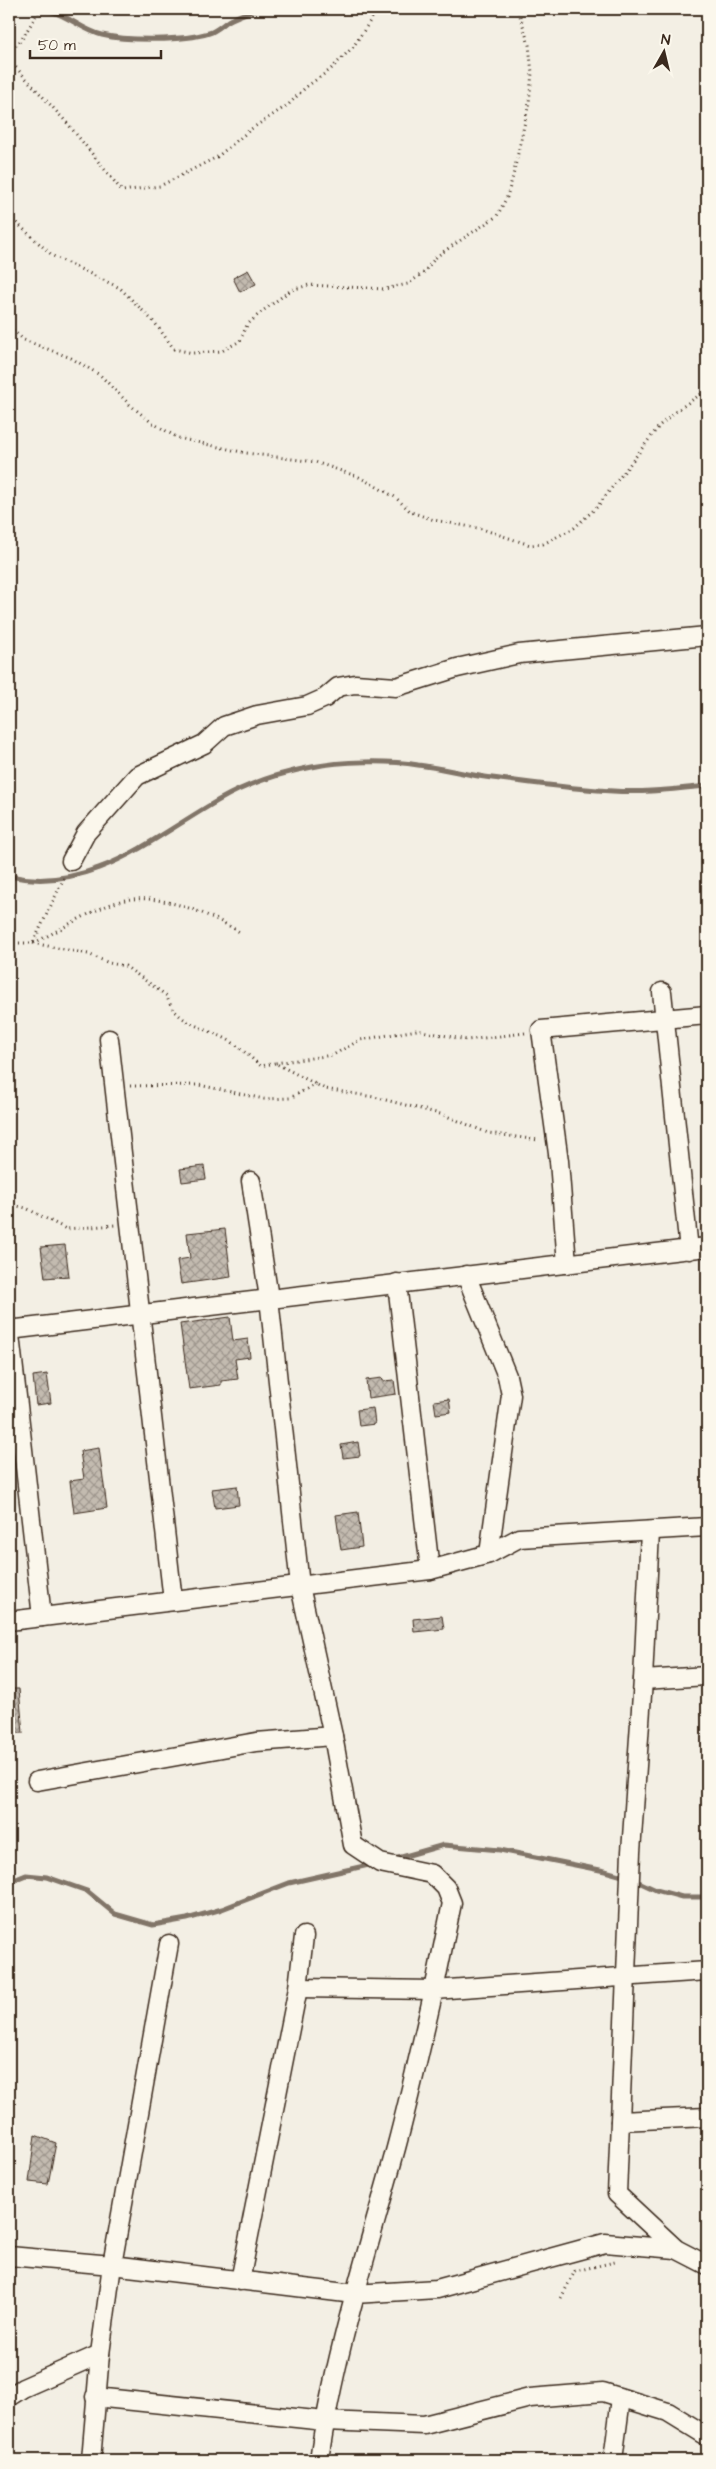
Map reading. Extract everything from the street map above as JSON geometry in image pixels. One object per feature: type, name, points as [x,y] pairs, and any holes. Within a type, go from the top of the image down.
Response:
[{"type":"street","points":[[71,861],[86,833],[137,776],[204,744],[224,726],[257,715],[307,706],[326,698],[338,687],[355,684],[396,687],[450,670],[519,654],[707,636]]},
{"type":"street","points":[[662,992],[689,1250]]},
{"type":"street","points":[[567,1264],[560,1161],[541,1030],[707,1015]]},
{"type":"street","points":[[109,1039],[173,1601]]},
{"type":"street","points":[[251,1180],[269,1298],[300,1586],[333,1736],[353,1845],[380,1863],[432,1874],[446,1888],[452,1903],[434,1990],[396,2146],[354,2294],[325,2421],[319,2460]]},
{"type":"street","points":[[9,1330],[707,1248]]},
{"type":"street","points":[[466,1275],[507,1376],[511,1395],[489,1554]]},
{"type":"street","points":[[397,1283],[430,1570]]},
{"type":"street","points":[[9,1326],[42,1617]]},
{"type":"street","points":[[9,1621],[430,1570],[489,1554],[519,1538],[707,1527]]},
{"type":"street","points":[[650,1531],[643,1680],[631,1852],[617,2194],[676,2249],[707,2265]]},
{"type":"street","points":[[643,1680],[707,1676]]},
{"type":"street","points":[[37,1781],[256,1742],[333,1736]]},
{"type":"street","points":[[240,2281],[298,1988],[304,1936]]},
{"type":"street","points":[[91,2460],[95,2397],[112,2265],[169,1944]]},
{"type":"street","points":[[298,1988],[434,1990],[707,1971]]},
{"type":"street","points":[[620,2121],[707,2117]]},
{"type":"street","points":[[9,2256],[112,2265],[354,2294],[437,2289],[605,2243],[676,2249]]},
{"type":"street","points":[[9,2397],[24,2388],[100,2354]]},
{"type":"street","points":[[95,2397],[325,2421],[424,2424],[530,2398],[603,2392],[668,2412],[707,2436]]},
{"type":"street","points":[[613,2460],[621,2398]]},
{"type":"path","points":[[9,53],[22,39],[40,9]]},
{"type":"path","points":[[9,60],[68,124],[122,191],[142,190],[160,186],[200,168],[217,157],[251,129],[288,105],[353,47],[378,9]]},
{"type":"path","points":[[9,216],[53,256],[120,288],[155,323],[174,348],[193,353],[222,351],[240,341],[247,325],[260,312],[291,290],[309,285],[385,288],[408,284],[423,273],[437,256],[497,216],[507,197],[529,103],[532,73],[529,45],[518,9]]},
{"type":"path","points":[[9,327],[24,340],[70,358],[100,374],[129,404],[151,422],[178,438],[246,453],[315,462],[360,478],[395,497],[411,512],[434,520],[482,529],[530,545],[543,544],[574,528],[597,506],[660,425],[707,390]]},
{"type":"path","points":[[33,943],[59,890]]},
{"type":"path","points":[[33,943],[117,902],[143,898],[166,902],[220,920],[241,933]]},
{"type":"path","points":[[9,943],[33,943],[88,954],[109,964],[125,966],[167,996],[170,1008],[186,1021],[231,1042],[261,1066],[333,1055],[360,1040],[417,1030],[467,1040],[541,1030]]},
{"type":"path","points":[[275,1063],[325,1089],[374,1097],[444,1116],[488,1133],[540,1140]]},
{"type":"path","points":[[114,1086],[199,1085],[264,1099],[290,1098],[316,1084]]},
{"type":"path","points":[[9,1204],[26,1208],[66,1229],[129,1224]]},
{"type":"path","points":[[561,2298],[575,2271],[621,2261]]},
{"type":"building","points":[[248,270],[256,284],[240,292],[233,278]]},
{"type":"building","points":[[204,1166],[206,1179],[182,1182],[180,1169]]},
{"type":"building","points":[[225,1229],[231,1277],[181,1284],[177,1260],[190,1258],[187,1233]]},
{"type":"building","points":[[65,1245],[69,1276],[45,1278],[41,1247]]},
{"type":"building","points":[[230,1317],[233,1341],[248,1339],[250,1357],[235,1359],[238,1379],[221,1381],[221,1385],[189,1389],[180,1324]]},
{"type":"building","points":[[47,1374],[51,1403],[36,1405],[33,1376]]},
{"type":"building","points":[[382,1378],[383,1381],[394,1380],[396,1394],[368,1398],[366,1380]]},
{"type":"building","points":[[449,1399],[451,1412],[436,1414],[434,1401]]},
{"type":"building","points":[[373,1408],[375,1424],[359,1426],[357,1410]]},
{"type":"building","points":[[358,1442],[360,1456],[343,1458],[341,1445]]},
{"type":"building","points":[[99,1448],[107,1508],[74,1513],[70,1481],[84,1479],[80,1451]]},
{"type":"building","points":[[237,1486],[239,1505],[215,1508],[212,1489]]},
{"type":"building","points":[[358,1512],[362,1547],[341,1550],[336,1515]]},
{"type":"building","points":[[442,1616],[444,1629],[414,1632],[413,1619]]},
{"type":"building","points":[[9,1689],[19,1689],[23,1733],[9,1734]]},
{"type":"building","points":[[35,2135],[56,2143],[48,2184],[29,2182]]},
{"type":"waterway","points":[[50,11],[102,35],[156,39],[185,38],[209,33],[231,19],[256,9]]},
{"type":"waterway","points":[[9,876],[39,879],[67,877],[94,870],[120,859],[219,800],[252,784],[300,769],[337,763],[406,763],[492,778],[613,791],[648,791],[707,786]]},
{"type":"waterway","points":[[391,1860],[444,1845],[500,1850],[605,1871],[630,1878],[656,1890],[682,1897],[707,1897]]},
{"type":"waterway","points":[[9,1882],[26,1875],[47,1877],[87,1891],[115,1914],[153,1925],[187,1919],[222,1909],[289,1883],[373,1864]]}]
